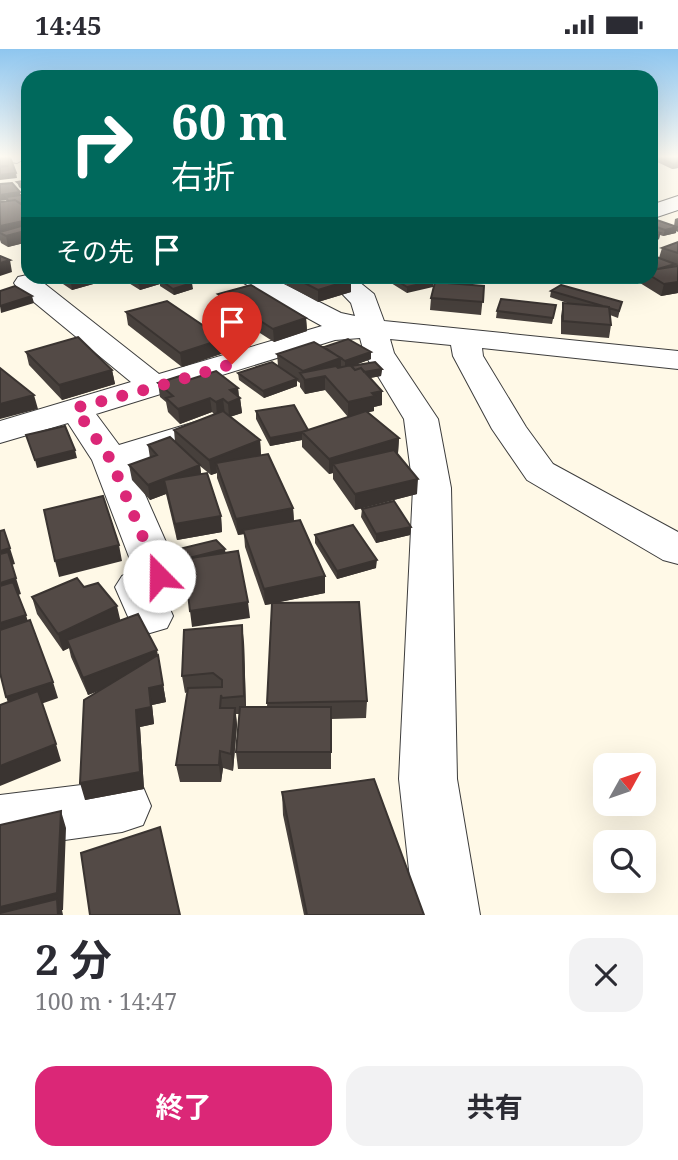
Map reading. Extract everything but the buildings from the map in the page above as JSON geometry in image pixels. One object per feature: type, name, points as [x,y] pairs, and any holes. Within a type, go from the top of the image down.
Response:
[{"type":"street","points":[[658,212],[678,202]]},
{"type":"street","points":[[658,217],[678,221]]},
{"type":"street","points":[[32,284],[156,387]]},
{"type":"street","points":[[264,284],[332,320],[371,328],[678,360]]},
{"type":"street","points":[[346,284],[364,300],[379,353],[421,419],[432,488],[428,779],[447,915]]},
{"type":"street","points":[[0,432],[332,332],[371,328]]},
{"type":"street","points":[[466,337],[468,356],[510,429],[540,472],[678,550]]},
{"type":"street","points":[[75,408],[111,460],[159,576],[138,587],[150,616]]},
{"type":"street","points":[[111,460],[215,427]]},
{"type":"street","points":[[0,822],[122,806]]},
{"type":"route","points":[[159,576],[111,460],[75,408],[232,364]]}]
